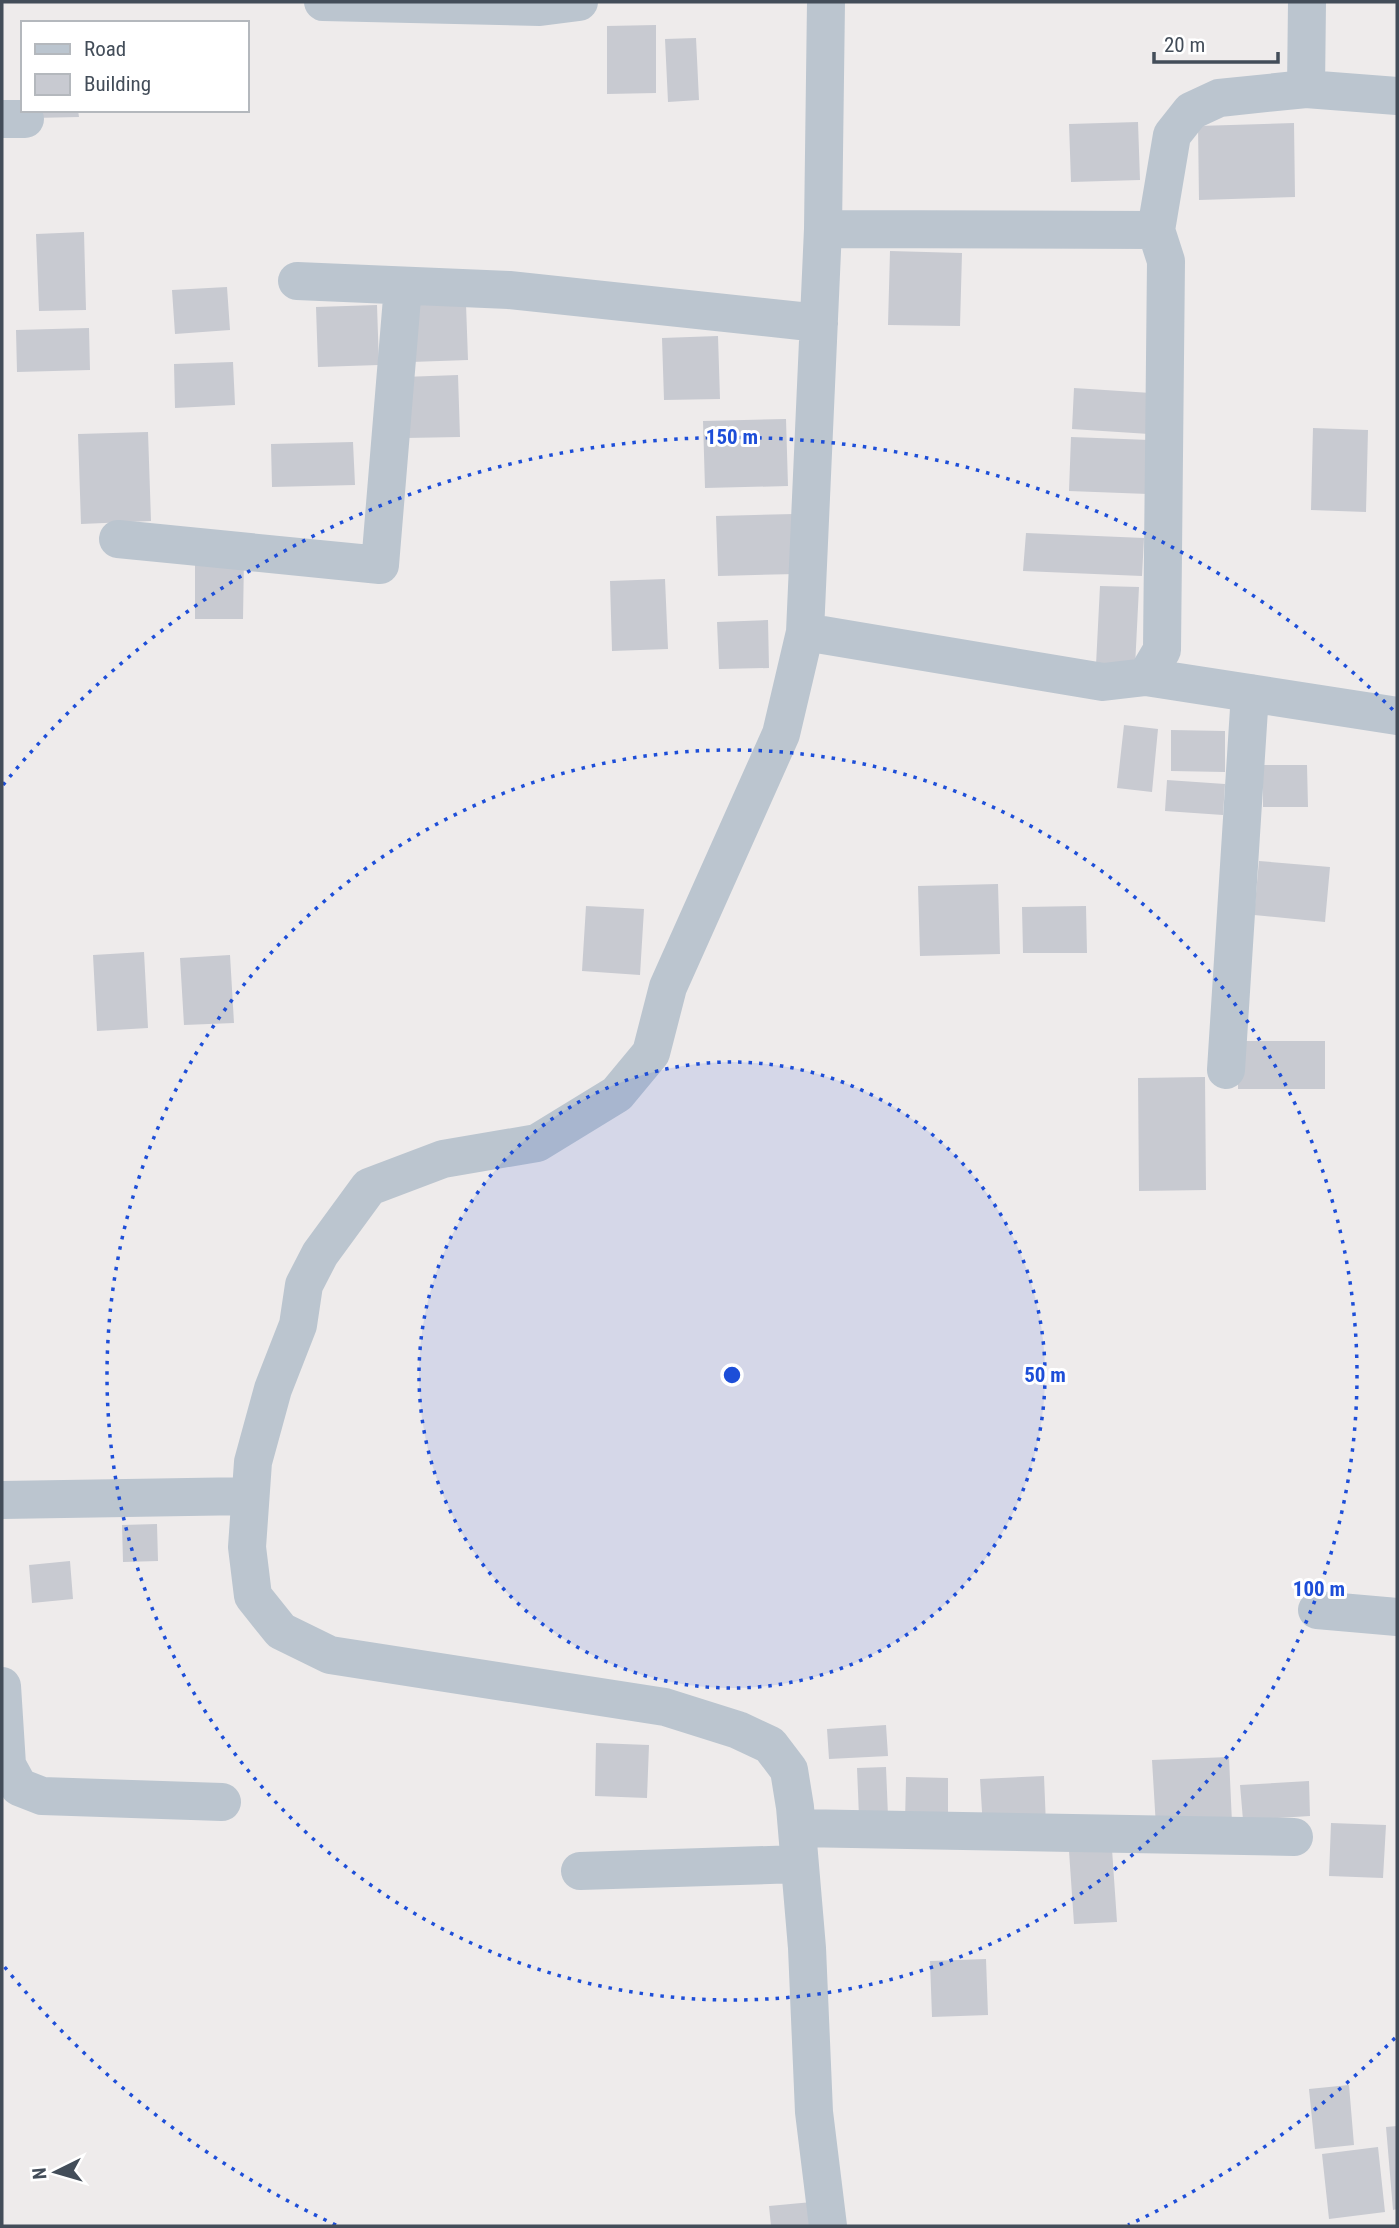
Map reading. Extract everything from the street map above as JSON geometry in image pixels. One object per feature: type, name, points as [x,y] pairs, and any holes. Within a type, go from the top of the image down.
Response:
[{"type":"street","points":[[323,2],[540,7],[579,2]]},
{"type":"street","points":[[826,2],[823,229],[805,632],[781,734],[668,987],[650,1053],[617,1094],[537,1143],[443,1159],[369,1187],[320,1254],[304,1285],[298,1325],[273,1390],[253,1462],[247,1547],[253,1596],[281,1631],[330,1655],[665,1707],[738,1730],[770,1745],[789,1770],[807,1948],[814,2112],[828,2226]]},
{"type":"street","points":[[1306,89],[1307,2]]},
{"type":"street","points":[[1146,677],[1162,650],[1166,261],[1156,230],[1172,135],[1191,111],[1219,98],[1306,89],[1397,96]]},
{"type":"street","points":[[823,229],[1156,230]]},
{"type":"street","points":[[297,281],[509,290],[819,323]]},
{"type":"street","points":[[118,539],[380,565],[403,286]]},
{"type":"street","points":[[805,632],[1103,682],[1146,677],[1397,716]]},
{"type":"street","points":[[1226,1070],[1250,693]]},
{"type":"street","points":[[2,1500],[250,1496]]},
{"type":"street","points":[[1317,1610],[1397,1616]]},
{"type":"street","points":[[2,1686],[7,1765],[19,1787],[42,1796],[222,1802]]},
{"type":"street","points":[[580,1871],[798,1846],[1294,1837]]},
{"type":"building","points":[[656,25],[656,93],[607,94],[607,26]]},
{"type":"building","points":[[696,38],[699,100],[668,102],[665,39]]},
{"type":"building","points":[[33,112],[78,112],[79,117],[33,118]]},
{"type":"building","points":[[1138,122],[1140,180],[1071,182],[1069,124]]},
{"type":"building","points":[[1294,123],[1295,197],[1199,200],[1198,126]]},
{"type":"building","points":[[84,232],[86,310],[39,311],[36,234]]},
{"type":"building","points":[[890,251],[962,253],[960,326],[888,325]]},
{"type":"building","points":[[227,287],[230,330],[175,334],[172,290]]},
{"type":"building","points":[[466,304],[468,360],[411,362],[410,305]]},
{"type":"building","points":[[377,305],[379,365],[318,367],[316,307]]},
{"type":"building","points":[[89,328],[90,370],[17,372],[16,330]]},
{"type":"building","points":[[718,336],[720,399],[664,400],[662,338]]},
{"type":"building","points":[[233,362],[235,405],[175,408],[174,364]]},
{"type":"building","points":[[458,375],[460,437],[405,438],[403,377]]},
{"type":"building","points":[[1074,388],[1151,393],[1149,434],[1072,429]]},
{"type":"building","points":[[786,419],[788,486],[705,488],[703,421]]},
{"type":"building","points":[[1313,428],[1368,430],[1366,512],[1311,510]]},
{"type":"building","points":[[148,432],[151,521],[81,524],[78,434]]},
{"type":"building","points":[[1071,437],[1150,440],[1148,494],[1069,491]]},
{"type":"building","points":[[353,442],[355,485],[272,487],[271,444]]},
{"type":"building","points":[[794,514],[796,574],[718,576],[716,516]]},
{"type":"building","points":[[1026,533],[1144,538],[1142,576],[1023,571]]},
{"type":"building","points":[[244,558],[243,619],[195,619],[195,559]]},
{"type":"building","points":[[665,579],[668,649],[612,651],[610,581]]},
{"type":"building","points":[[1100,586],[1139,587],[1135,667],[1096,665]]},
{"type":"building","points":[[768,620],[769,668],[719,669],[717,622]]},
{"type":"building","points":[[1124,725],[1158,729],[1152,792],[1117,788]]},
{"type":"building","points":[[1171,730],[1225,731],[1225,772],[1171,771]]},
{"type":"building","points":[[1263,765],[1307,765],[1308,807],[1263,807]]},
{"type":"building","points":[[1167,780],[1225,784],[1223,815],[1165,811]]},
{"type":"building","points":[[1259,861],[1330,867],[1325,922],[1254,915]]},
{"type":"building","points":[[998,884],[1000,954],[920,956],[918,886]]},
{"type":"building","points":[[586,906],[644,909],[640,975],[582,971]]},
{"type":"building","points":[[1086,906],[1087,953],[1023,953],[1022,907]]},
{"type":"building","points":[[144,952],[148,1028],[97,1031],[93,955]]},
{"type":"building","points":[[230,955],[234,1023],[184,1025],[180,958]]},
{"type":"building","points":[[1238,1041],[1325,1041],[1325,1089],[1238,1089]]},
{"type":"building","points":[[1205,1077],[1206,1190],[1139,1191],[1138,1078]]},
{"type":"building","points":[[157,1524],[158,1561],[123,1562],[122,1525]]},
{"type":"building","points":[[70,1561],[73,1599],[32,1603],[29,1565]]},
{"type":"building","points":[[886,1725],[888,1756],[829,1759],[827,1729]]},
{"type":"building","points":[[596,1743],[649,1745],[647,1798],[595,1796]]},
{"type":"building","points":[[1229,1757],[1232,1823],[1156,1827],[1152,1760]]},
{"type":"building","points":[[886,1767],[888,1816],[859,1817],[857,1768]]},
{"type":"building","points":[[1044,1776],[1046,1825],[983,1828],[980,1779]]},
{"type":"building","points":[[906,1777],[948,1778],[948,1824],[905,1823]]},
{"type":"building","points":[[1309,1781],[1310,1816],[1243,1820],[1240,1785]]},
{"type":"building","points":[[1331,1823],[1386,1825],[1383,1878],[1329,1876]]},
{"type":"building","points":[[1112,1849],[1117,1922],[1074,1924],[1069,1851]]},
{"type":"building","points":[[986,1959],[988,2015],[932,2017],[930,1961]]},
{"type":"building","points":[[1349,2085],[1354,2145],[1315,2149],[1309,2089]]},
{"type":"building","points":[[1397,2126],[1397,2209],[1393,2210],[1386,2127]]},
{"type":"building","points":[[1378,2147],[1385,2212],[1329,2219],[1322,2154]]},
{"type":"building","points":[[812,2202],[814,2226],[771,2226],[769,2206]]}]
